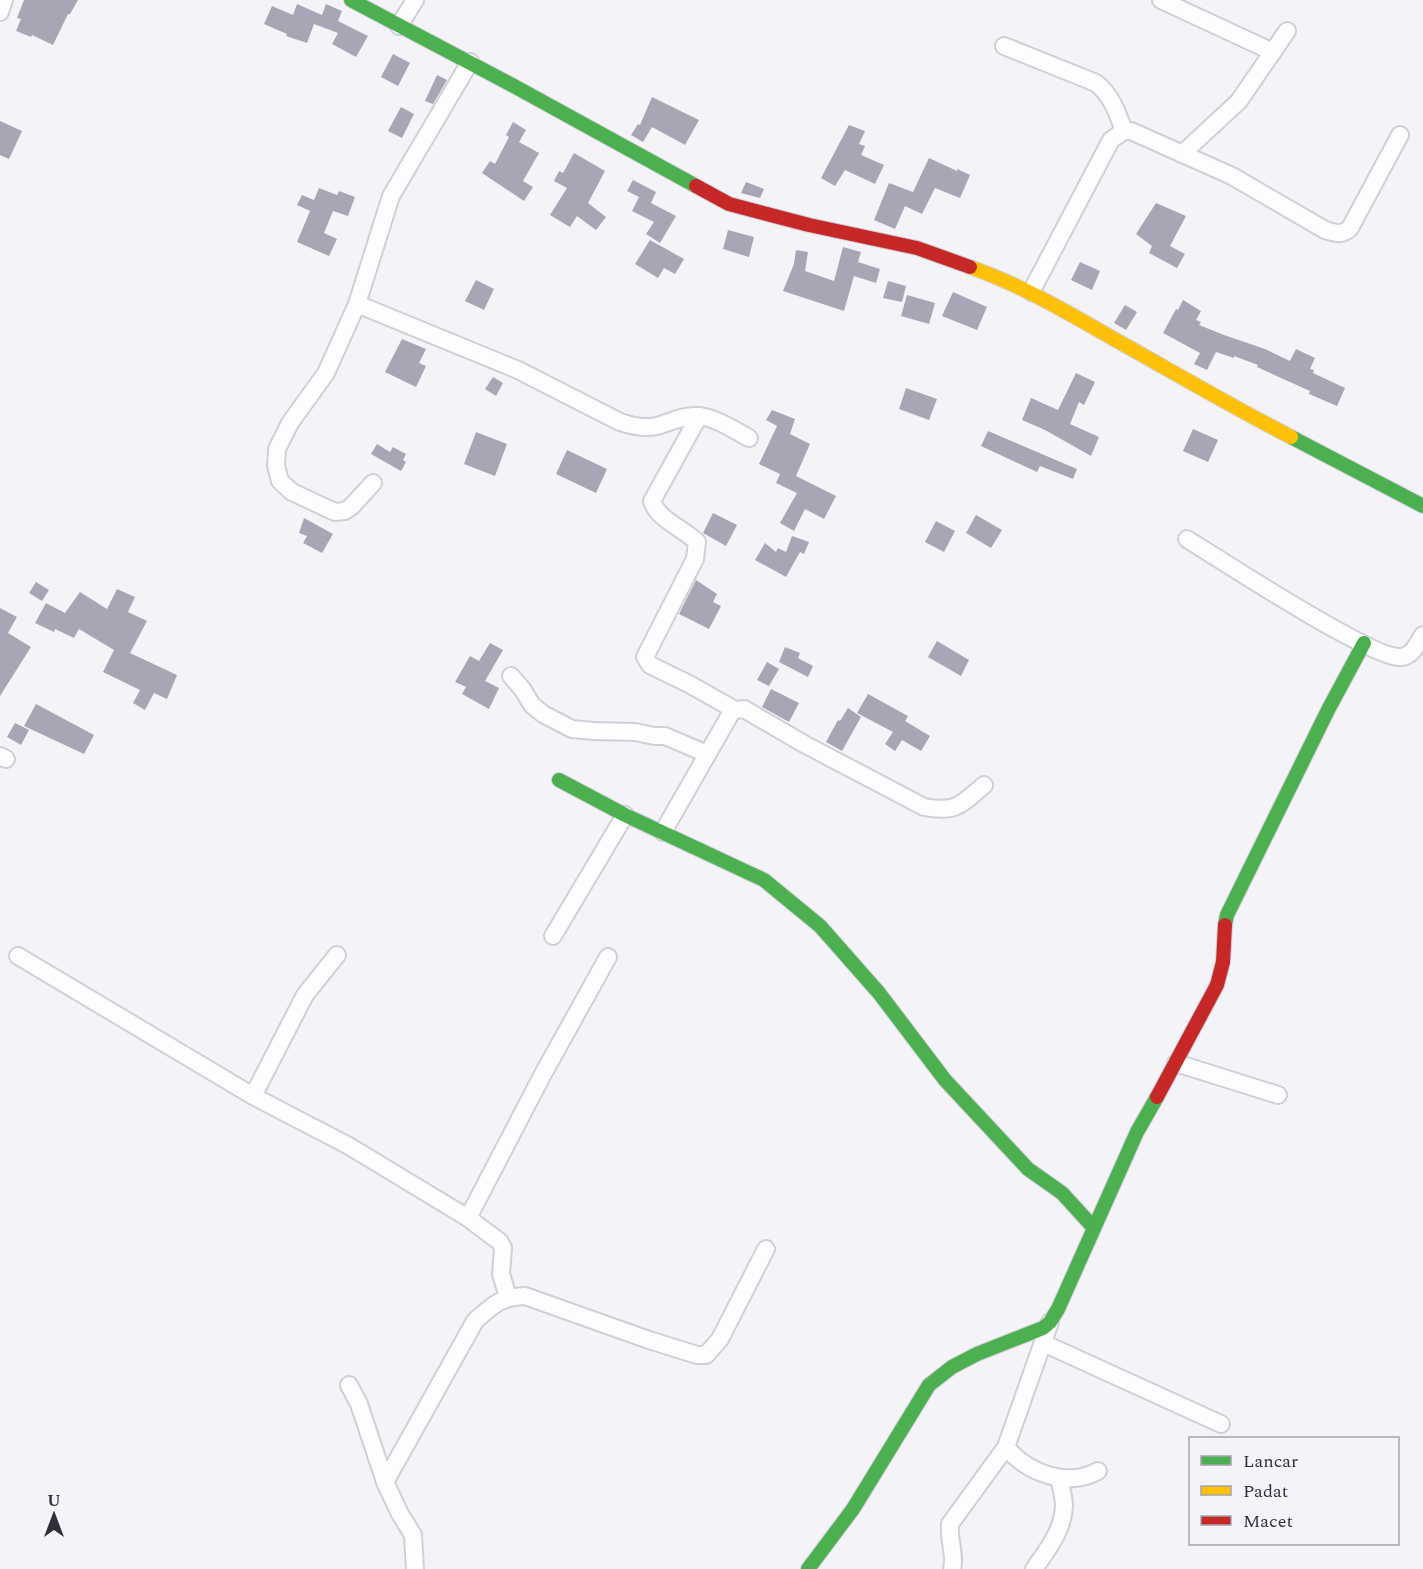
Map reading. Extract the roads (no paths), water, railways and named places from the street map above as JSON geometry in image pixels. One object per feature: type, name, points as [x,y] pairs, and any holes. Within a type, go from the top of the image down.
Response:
[{"type":"street","points":[[0,12],[4,0]]},
{"type":"street","points":[[351,0],[729,204],[809,225],[917,248],[999,277],[1031,292],[1242,412],[1423,506]]},
{"type":"street","points":[[399,26],[415,0]]},
{"type":"street","points":[[1161,0],[1273,52]]},
{"type":"street","points":[[1182,154],[1239,101],[1287,31]]},
{"type":"street","points":[[1004,46],[1096,83],[1106,91],[1115,106],[1124,131]]},
{"type":"street","points":[[372,483],[352,506],[345,511],[335,512],[292,492],[280,481],[276,465],[277,449],[290,423],[326,373],[357,304],[391,196],[470,63]]},
{"type":"street","points":[[1031,292],[1111,140],[1124,131],[1131,131],[1232,176],[1325,230],[1338,234],[1350,228],[1400,135]]},
{"type":"street","points":[[357,304],[518,370],[620,422],[636,427],[655,426],[687,416],[708,417],[749,438]]},
{"type":"street","points":[[699,416],[652,501],[656,512],[688,533],[697,542],[695,559],[645,657],[650,665],[735,710]]},
{"type":"street","points":[[1186,539],[1306,612],[1395,657],[1404,657],[1412,653],[1423,635]]},
{"type":"street","points":[[952,1569],[948,1537],[950,1524],[1006,1447],[1050,1322],[1058,1309],[1093,1227],[1137,1132],[1176,1063],[1221,974],[1223,933],[1227,915],[1328,710],[1364,643]]},
{"type":"street","points":[[511,676],[532,705],[543,714],[572,729],[665,736],[707,754]]},
{"type":"street","points":[[663,832],[731,713],[735,710],[744,709],[804,744],[924,807],[938,809],[960,806],[984,785]]},
{"type":"street","points":[[559,780],[764,880],[820,926],[879,993],[945,1080],[1028,1168],[1062,1193],[1093,1227]]},
{"type":"street","points":[[553,936],[626,814]]},
{"type":"street","points":[[253,1096],[305,995],[337,955]]},
{"type":"street","points":[[18,956],[253,1096],[349,1146],[468,1218],[500,1242],[503,1248],[501,1274],[508,1297]]},
{"type":"street","points":[[468,1218],[543,1074],[608,957]]},
{"type":"street","points":[[1176,1063],[1278,1095]]},
{"type":"street","points":[[385,1482],[475,1321],[508,1297],[525,1296],[649,1340],[697,1355],[706,1354],[720,1339],[766,1249]]},
{"type":"street","points":[[808,1569],[853,1509],[929,1384],[952,1367],[977,1354],[1033,1333],[1050,1322]]},
{"type":"street","points":[[1043,1343],[1221,1424]]},
{"type":"street","points":[[349,1384],[359,1404],[385,1482],[413,1535],[415,1569]]},
{"type":"street","points":[[1006,1447],[1014,1457],[1022,1462],[1059,1478],[1073,1480],[1098,1471]]},
{"type":"street","points":[[1034,1569],[1057,1535],[1062,1520],[1064,1504],[1059,1478]]}]
